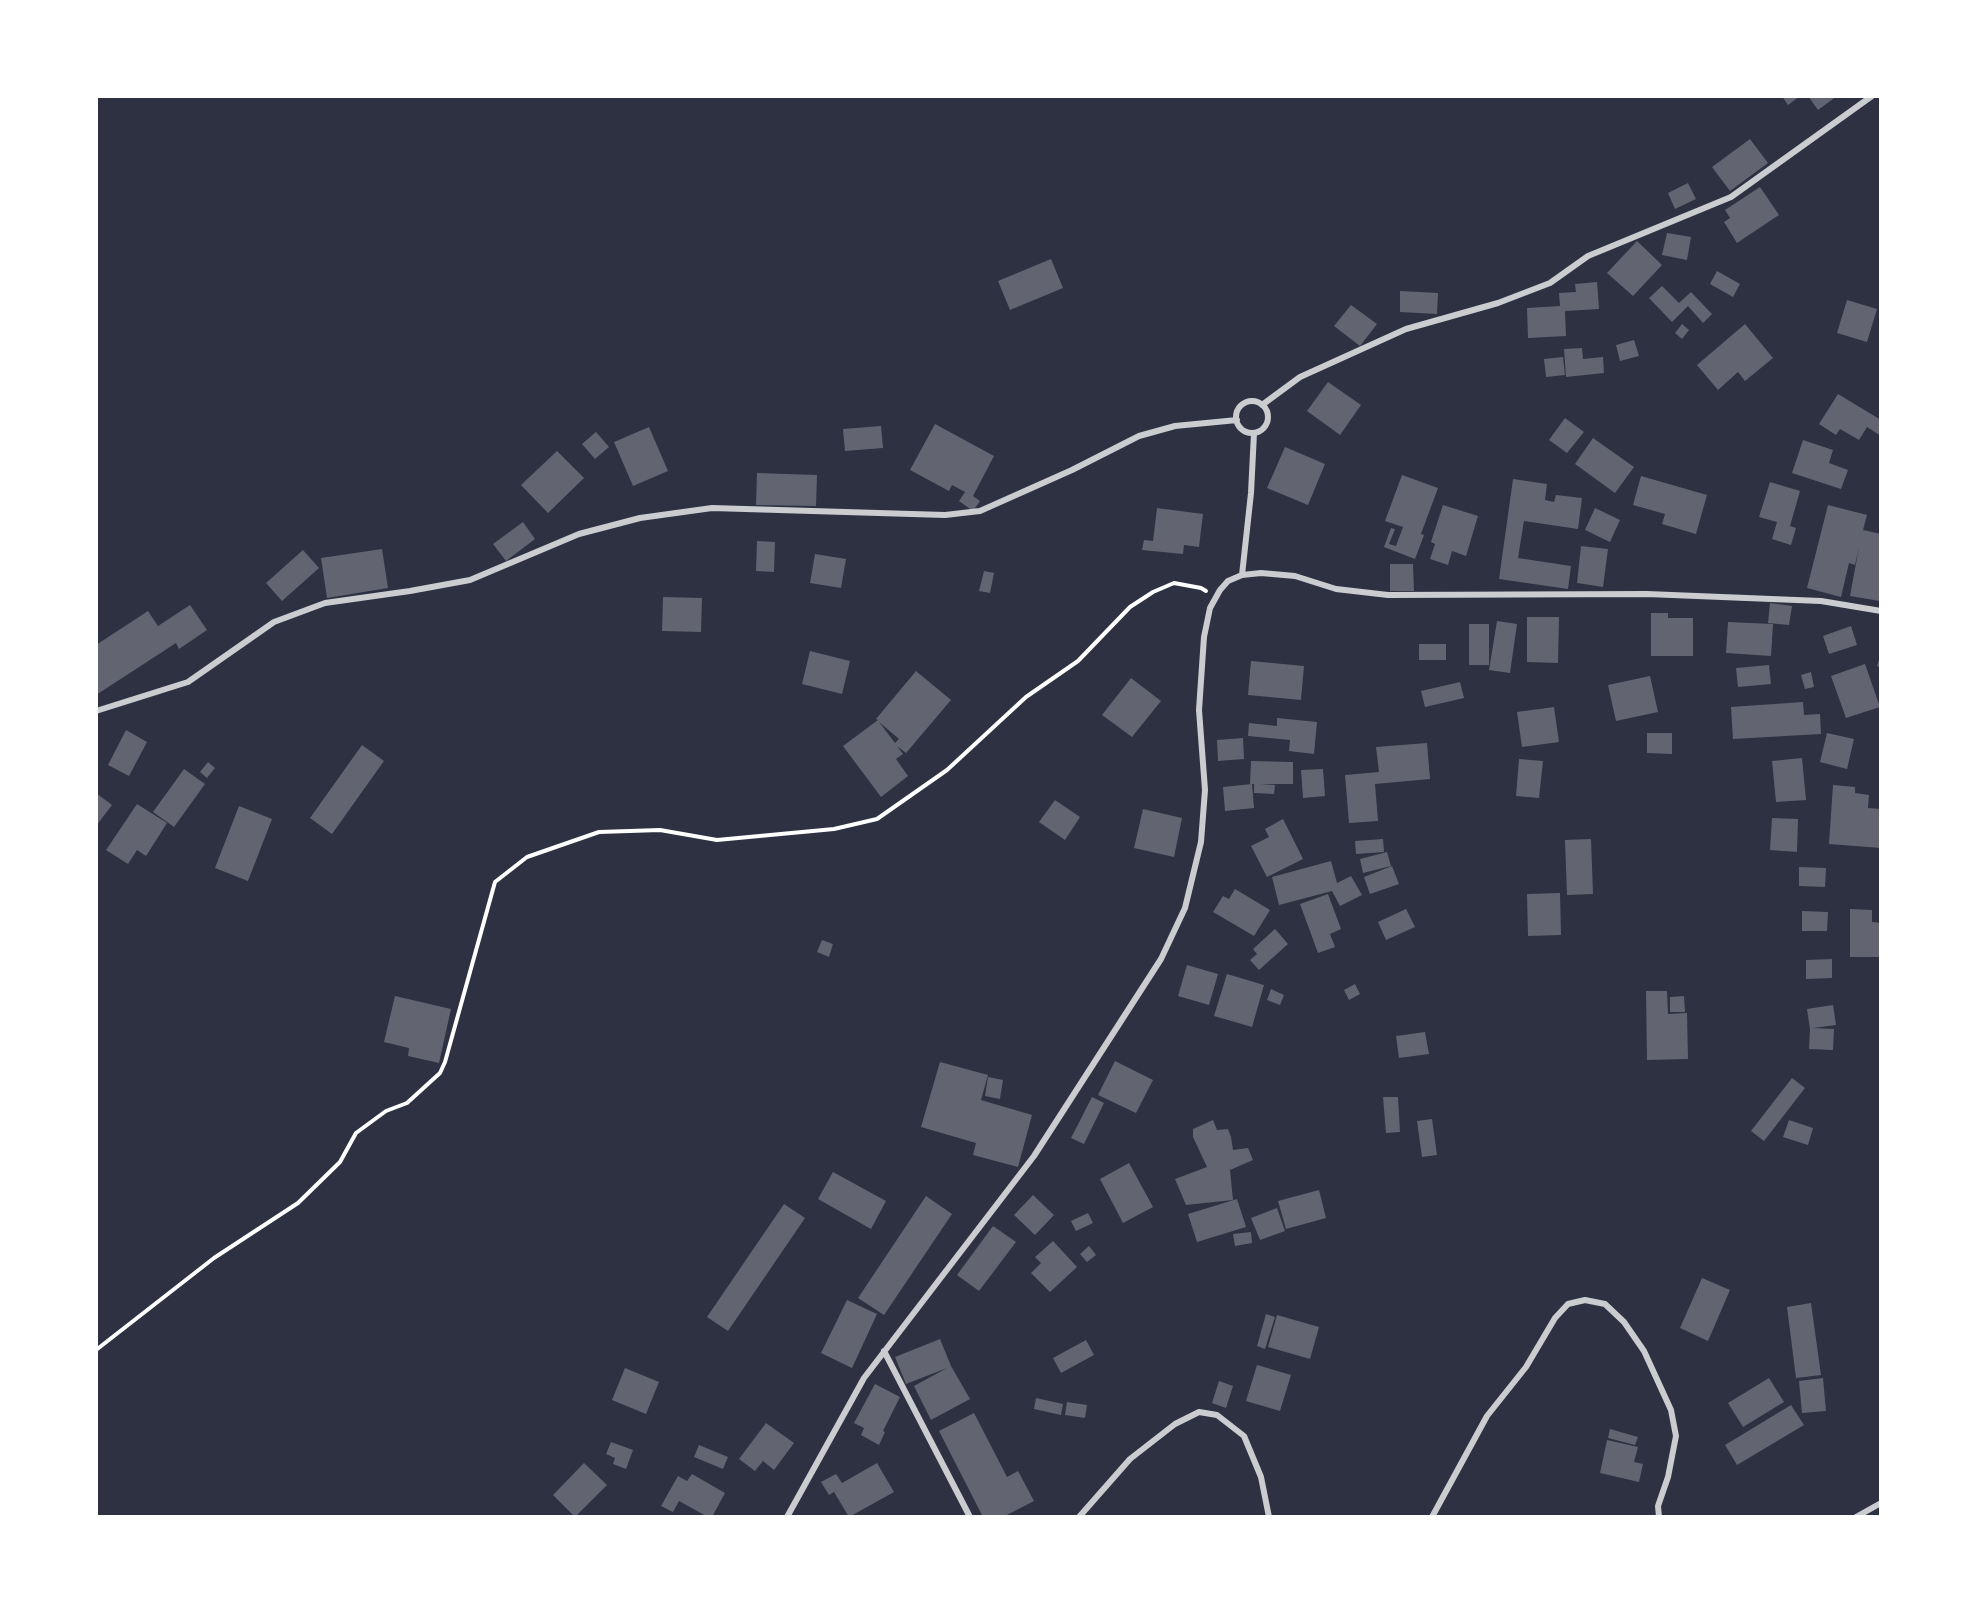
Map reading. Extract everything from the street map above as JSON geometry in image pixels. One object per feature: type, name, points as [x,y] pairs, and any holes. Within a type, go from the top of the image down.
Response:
[{"type":"street","points":[[1262,405],[1300,376],[1406,328],[1498,303],[1550,283],[1588,256],[1731,197],[1872,96]]},
{"type":"street","points":[[1248,402],[1262,405],[1267,411],[1266,425],[1261,431],[1246,432],[1237,420],[1237,413],[1241,406],[1248,402]]},
{"type":"street","points":[[96,711],[188,682],[274,622],[326,603],[470,580],[579,534],[640,518],[712,508],[945,515],[980,511],[1072,470],[1139,436],[1175,426],[1237,420]]},
{"type":"street","points":[[1242,575],[1251,493],[1254,433]]},
{"type":"street","points":[[787,1517],[864,1378],[1034,1156],[1161,959],[1185,908],[1201,842],[1204,790],[1199,710],[1204,636],[1210,608],[1228,581],[1242,575],[1261,573],[1295,576],[1336,589],[1388,595],[1647,594],[1821,600],[1881,611]]},
{"type":"street","points":[[1432,1517],[1487,1416],[1526,1367],[1555,1318],[1568,1304],[1585,1300],[1605,1304],[1624,1322],[1644,1351],[1671,1410],[1676,1436],[1668,1477],[1658,1506],[1659,1517]]},
{"type":"street","points":[[884,1351],[970,1517]]},
{"type":"street","points":[[1079,1517],[1130,1459],[1175,1424],[1199,1412],[1216,1415],[1244,1436],[1261,1477],[1269,1517]]},
{"type":"street","points":[[1856,1517],[1881,1503]]},
{"type":"path","points":[[96,1350],[214,1258],[298,1203],[340,1162],[356,1133],[386,1111],[407,1103],[440,1073],[495,882],[527,857],[599,832],[660,830],[717,840],[834,829],[878,819],[947,770],[1026,697],[1078,661],[1130,607],[1153,592],[1174,583],[1201,588],[1216,597]]},
{"type":"building","points":[[1782,96],[1800,96],[1788,105]]},
{"type":"building","points":[[1808,96],[1837,96],[1818,110]]},
{"type":"building","points":[[1750,139],[1768,163],[1730,191],[1712,167]]},
{"type":"building","points":[[1688,183],[1696,199],[1675,209],[1668,193]]},
{"type":"building","points":[[1760,187],[1779,215],[1737,243],[1724,222],[1730,218],[1725,210]]},
{"type":"building","points":[[1667,233],[1691,237],[1687,260],[1662,255]]},
{"type":"building","points":[[1637,241],[1662,265],[1633,296],[1607,273]]},
{"type":"building","points":[[1051,259],[1063,288],[1010,310],[998,281]]},
{"type":"building","points":[[1717,271],[1740,284],[1733,297],[1710,284]]},
{"type":"building","points":[[1597,282],[1599,309],[1565,311],[1566,336],[1528,338],[1527,308],[1560,306],[1559,293],[1576,292],[1575,284]]},
{"type":"building","points":[[1662,286],[1679,303],[1691,292],[1712,314],[1703,323],[1688,306],[1672,322],[1649,298]]},
{"type":"building","points":[[1400,291],[1438,293],[1437,314],[1400,312]]},
{"type":"building","points":[[1847,300],[1877,309],[1867,342],[1837,333]]},
{"type":"building","points":[[1351,305],[1377,324],[1360,346],[1334,326]]},
{"type":"building","points":[[1682,324],[1689,330],[1682,339],[1675,333]]},
{"type":"building","points":[[1745,324],[1773,358],[1745,381],[1738,372],[1718,390],[1697,365]]},
{"type":"building","points":[[1634,340],[1639,356],[1620,361],[1616,345]]},
{"type":"building","points":[[1582,348],[1583,359],[1603,357],[1604,373],[1566,377],[1564,349]]},
{"type":"building","points":[[1563,357],[1565,375],[1546,377],[1544,359]]},
{"type":"building","points":[[1328,382],[1361,405],[1340,435],[1307,411]]},
{"type":"building","points":[[1838,394],[1881,420],[1881,436],[1867,427],[1859,440],[1840,429],[1836,435],[1819,424]]},
{"type":"building","points":[[1565,418],[1584,432],[1567,453],[1549,440]]},
{"type":"building","points":[[935,424],[994,456],[973,496],[980,501],[973,511],[959,501],[965,492],[952,485],[949,491],[910,470]]},
{"type":"building","points":[[881,426],[883,448],[845,451],[843,429]]},
{"type":"building","points":[[649,427],[668,471],[633,486],[614,442]]},
{"type":"building","points":[[596,432],[609,447],[595,459],[582,444]]},
{"type":"building","points":[[1593,438],[1634,467],[1615,493],[1575,464]]},
{"type":"building","points":[[1803,440],[1833,450],[1829,463],[1848,470],[1841,489],[1792,473]]},
{"type":"building","points":[[1285,447],[1325,464],[1308,505],[1267,488]]},
{"type":"building","points":[[557,451],[584,478],[548,513],[521,485]]},
{"type":"building","points":[[757,473],[817,475],[816,506],[756,505]]},
{"type":"building","points":[[1402,475],[1438,488],[1421,534],[1424,535],[1415,559],[1384,547],[1391,528],[1395,529],[1389,544],[1396,546],[1403,527],[1385,521]]},
{"type":"building","points":[[1641,476],[1707,495],[1696,534],[1662,524],[1665,514],[1633,505]]},
{"type":"building","points":[[1513,479],[1547,484],[1545,500],[1554,502],[1556,495],[1582,498],[1578,529],[1524,521],[1518,558],[1571,566],[1568,589],[1499,579]]},
{"type":"building","points":[[1770,482],[1800,491],[1790,526],[1796,528],[1791,545],[1772,539],[1777,522],[1759,517]]},
{"type":"building","points":[[1443,505],[1478,516],[1466,556],[1452,551],[1448,565],[1430,559],[1435,544],[1431,542]]},
{"type":"building","points":[[1828,505],[1867,515],[1863,530],[1881,534],[1880,601],[1850,596],[1859,547],[1855,565],[1849,563],[1841,597],[1807,588]]},
{"type":"building","points":[[1157,508],[1203,514],[1199,547],[1184,545],[1183,554],[1142,550],[1144,540],[1153,541]]},
{"type":"building","points":[[1595,508],[1620,520],[1610,542],[1585,530]]},
{"type":"building","points":[[523,522],[535,539],[506,561],[493,544]]},
{"type":"building","points":[[757,541],[775,542],[774,572],[756,571]]},
{"type":"building","points":[[1581,546],[1608,549],[1603,587],[1577,583]]},
{"type":"building","points":[[382,549],[388,588],[327,598],[321,558]]},
{"type":"building","points":[[303,550],[319,568],[282,601],[266,583]]},
{"type":"building","points":[[815,554],[846,559],[841,588],[810,583]]},
{"type":"building","points":[[1390,564],[1413,564],[1414,591],[1390,591]]},
{"type":"building","points":[[984,571],[994,573],[990,593],[979,591]]},
{"type":"building","points":[[663,597],[702,598],[701,632],[662,631]]},
{"type":"building","points":[[1770,603],[1792,606],[1789,625],[1768,623]]},
{"type":"building","points":[[190,605],[207,630],[179,649],[176,643],[96,695],[96,645],[148,611],[158,626]]},
{"type":"building","points":[[1651,613],[1668,613],[1668,618],[1693,618],[1693,656],[1651,656]]},
{"type":"building","points":[[1527,617],[1559,617],[1558,663],[1527,662]]},
{"type":"building","points":[[1497,621],[1517,624],[1510,673],[1489,670]]},
{"type":"building","points":[[1728,622],[1773,624],[1771,656],[1726,653]]},
{"type":"building","points":[[1469,624],[1489,624],[1489,665],[1469,665]]},
{"type":"building","points":[[1851,626],[1857,645],[1829,654],[1823,636]]},
{"type":"building","points":[[1419,644],[1446,644],[1446,660],[1419,660]]},
{"type":"building","points":[[810,651],[850,661],[842,694],[802,684]]},
{"type":"building","points":[[1881,654],[1881,668],[1877,666]]},
{"type":"building","points":[[1251,661],[1304,666],[1301,700],[1248,695]]},
{"type":"building","points":[[1865,664],[1880,707],[1846,718],[1831,676]]},
{"type":"building","points":[[1769,665],[1771,684],[1738,687],[1736,668]]},
{"type":"building","points":[[916,671],[951,700],[906,753],[897,746],[903,754],[896,759],[908,776],[881,797],[843,746],[878,720],[876,719]],"holes":[[[879,722],[899,739],[895,743]]]},
{"type":"building","points":[[1811,672],[1814,687],[1805,689],[1801,675]]},
{"type":"building","points":[[1650,676],[1658,712],[1616,721],[1608,685]]},
{"type":"building","points":[[1131,678],[1161,701],[1132,737],[1102,715]]},
{"type":"building","points":[[1460,682],[1464,698],[1425,707],[1421,691]]},
{"type":"building","points":[[1803,702],[1804,715],[1820,714],[1821,734],[1733,739],[1731,707]]},
{"type":"building","points":[[1554,707],[1559,742],[1522,747],[1517,712]]},
{"type":"building","points":[[1277,718],[1317,722],[1314,754],[1289,751],[1290,740],[1248,736],[1249,723],[1277,726]]},
{"type":"building","points":[[126,730],[147,742],[129,776],[108,765]]},
{"type":"building","points":[[1647,733],[1672,733],[1672,754],[1647,753]]},
{"type":"building","points":[[1827,733],[1854,739],[1847,769],[1820,762]]},
{"type":"building","points":[[1243,738],[1244,759],[1218,761],[1217,740]]},
{"type":"building","points":[[1427,743],[1430,779],[1375,784],[1378,821],[1349,823],[1345,775],[1379,772],[1376,747]]},
{"type":"building","points":[[362,745],[384,761],[332,834],[310,818]]},
{"type":"building","points":[[1802,758],[1806,800],[1776,802],[1772,761]]},
{"type":"building","points":[[1519,759],[1543,761],[1539,798],[1516,796]]},
{"type":"building","points":[[1251,761],[1293,762],[1293,784],[1260,784],[1275,785],[1274,794],[1254,793],[1254,784],[1250,784]]},
{"type":"building","points":[[208,762],[215,768],[207,778],[200,772]]},
{"type":"building","points":[[184,769],[205,784],[174,827],[153,812]]},
{"type":"building","points":[[1323,769],[1325,796],[1303,798],[1301,770]]},
{"type":"building","points":[[1252,784],[1254,808],[1225,811],[1223,787]]},
{"type":"building","points":[[1833,785],[1855,787],[1855,793],[1869,795],[1868,808],[1881,809],[1881,848],[1829,844]]},
{"type":"building","points":[[96,793],[112,805],[96,826]]},
{"type":"building","points":[[1055,800],[1080,817],[1065,840],[1039,822]]},
{"type":"building","points":[[137,804],[167,823],[146,856],[137,850],[128,864],[106,850]]},
{"type":"building","points":[[239,806],[272,819],[248,881],[215,868]]},
{"type":"building","points":[[1143,809],[1182,818],[1174,857],[1134,848]]},
{"type":"building","points":[[1772,818],[1798,819],[1797,852],[1770,850]]},
{"type":"building","points":[[1283,819],[1303,859],[1267,877],[1251,846],[1269,837],[1265,829]]},
{"type":"building","points":[[1383,839],[1384,852],[1356,854],[1355,841]]},
{"type":"building","points":[[1591,839],[1593,894],[1567,895],[1565,840]]},
{"type":"building","points":[[1387,852],[1391,866],[1363,873],[1360,859]]},
{"type":"building","points":[[1331,861],[1337,883],[1351,876],[1362,895],[1340,906],[1332,891],[1279,905],[1272,877]]},
{"type":"building","points":[[1392,866],[1399,884],[1370,894],[1364,877]]},
{"type":"building","points":[[1799,867],[1826,868],[1825,887],[1799,886]]},
{"type":"building","points":[[1235,889],[1270,910],[1254,936],[1213,912],[1223,896],[1229,899]]},
{"type":"building","points":[[1560,893],[1561,935],[1528,936],[1527,894]]},
{"type":"building","points":[[1328,894],[1341,929],[1330,934],[1335,947],[1318,953],[1300,904]]},
{"type":"building","points":[[1406,909],[1415,927],[1386,940],[1378,922]]},
{"type":"building","points":[[1850,909],[1872,910],[1872,922],[1881,923],[1881,957],[1850,957]]},
{"type":"building","points":[[1802,911],[1828,912],[1827,931],[1802,931]]},
{"type":"building","points":[[1275,929],[1288,944],[1259,970],[1250,960],[1257,954],[1253,949]]},
{"type":"building","points":[[822,940],[833,944],[829,957],[817,952]]},
{"type":"building","points":[[1832,959],[1832,978],[1806,979],[1806,960]]},
{"type":"building","points":[[1187,965],[1218,974],[1209,1005],[1178,996]]},
{"type":"building","points":[[1227,974],[1264,985],[1252,1027],[1214,1016]]},
{"type":"building","points":[[1355,984],[1360,994],[1349,1000],[1344,990]]},
{"type":"building","points":[[1271,989],[1284,995],[1280,1005],[1267,1000]]},
{"type":"building","points":[[1646,991],[1667,991],[1668,1014],[1687,1013],[1688,1059],[1647,1060]]},
{"type":"building","points":[[395,996],[451,1009],[439,1063],[408,1056],[409,1048],[384,1042]]},
{"type":"building","points":[[1684,996],[1685,1012],[1670,1012],[1670,997]]},
{"type":"building","points":[[1833,1005],[1836,1025],[1813,1028],[1834,1029],[1833,1050],[1809,1049],[1810,1029],[1807,1009]]},
{"type":"building","points":[[1425,1032],[1429,1054],[1399,1058],[1396,1036]]},
{"type":"building","points":[[1115,1061],[1153,1080],[1136,1113],[1098,1095]]},
{"type":"building","points":[[940,1062],[988,1075],[981,1100],[1032,1115],[1018,1167],[973,1155],[976,1143],[921,1127]]},
{"type":"building","points":[[988,1077],[1003,1080],[1000,1099],[985,1096]]},
{"type":"building","points":[[1792,1078],[1805,1088],[1764,1141],[1751,1131]]},
{"type":"building","points":[[1092,1097],[1104,1103],[1084,1144],[1071,1138]]},
{"type":"building","points":[[1383,1097],[1398,1097],[1400,1132],[1386,1133]]},
{"type":"building","points":[[1432,1119],[1437,1155],[1422,1157],[1417,1121]]},
{"type":"building","points":[[1213,1120],[1217,1130],[1228,1129],[1233,1150],[1248,1148],[1253,1160],[1230,1170],[1233,1200],[1186,1205],[1175,1179],[1207,1167],[1193,1137],[1193,1129]]},
{"type":"building","points":[[1789,1120],[1813,1128],[1808,1145],[1783,1137]]},
{"type":"building","points":[[1129,1163],[1153,1207],[1123,1223],[1100,1179]]},
{"type":"building","points":[[833,1172],[886,1201],[871,1229],[818,1199]]},
{"type":"building","points":[[1319,1190],[1326,1218],[1286,1229],[1278,1201]]},
{"type":"building","points":[[1033,1195],[1054,1215],[1035,1235],[1014,1215]]},
{"type":"building","points":[[926,1196],[952,1214],[884,1315],[858,1298]]},
{"type":"building","points":[[1237,1199],[1246,1227],[1197,1242],[1188,1214]]},
{"type":"building","points":[[784,1204],[805,1218],[728,1331],[707,1317]]},
{"type":"building","points":[[1277,1208],[1285,1231],[1260,1240],[1251,1218]]},
{"type":"building","points":[[1088,1213],[1093,1223],[1076,1231],[1071,1221]]},
{"type":"building","points":[[993,1226],[1016,1242],[979,1291],[957,1275]]},
{"type":"building","points":[[1251,1232],[1252,1243],[1235,1246],[1233,1234]]},
{"type":"building","points":[[1053,1241],[1077,1267],[1050,1292],[1031,1273],[1041,1263],[1035,1257]]},
{"type":"building","points":[[1089,1246],[1096,1255],[1087,1262],[1080,1254]]},
{"type":"building","points":[[1702,1278],[1730,1290],[1708,1341],[1680,1328]]},
{"type":"building","points":[[847,1300],[877,1314],[852,1368],[821,1353]]},
{"type":"building","points":[[1811,1303],[1821,1375],[1796,1378],[1787,1307]]},
{"type":"building","points":[[1266,1314],[1275,1317],[1265,1349],[1257,1346]]},
{"type":"building","points":[[1277,1315],[1319,1327],[1310,1359],[1268,1347]]},
{"type":"building","points":[[940,1339],[951,1366],[970,1399],[931,1420],[914,1386],[947,1368],[906,1384],[895,1357]]},
{"type":"building","points":[[1086,1340],[1094,1355],[1061,1373],[1053,1358]]},
{"type":"building","points":[[1257,1365],[1291,1375],[1280,1411],[1246,1401]]},
{"type":"building","points":[[625,1368],[659,1382],[646,1414],[612,1400]]},
{"type":"building","points":[[1769,1378],[1784,1402],[1743,1427],[1728,1403]]},
{"type":"building","points":[[1823,1378],[1826,1411],[1802,1413],[1799,1381]]},
{"type":"building","points":[[1219,1381],[1233,1386],[1226,1408],[1212,1403]]},
{"type":"building","points":[[875,1384],[900,1397],[883,1431],[885,1432],[879,1445],[861,1435],[864,1428],[854,1423]]},
{"type":"building","points":[[1036,1398],[1063,1404],[1061,1415],[1034,1409]]},
{"type":"building","points":[[1067,1402],[1087,1405],[1085,1418],[1065,1415]]},
{"type":"building","points":[[1791,1405],[1804,1425],[1737,1465],[1725,1445]]},
{"type":"building","points":[[974,1413],[1007,1477],[1018,1471],[1034,1501],[1003,1517],[983,1517],[939,1431]]},
{"type":"building","points":[[766,1423],[794,1443],[774,1470],[763,1461],[755,1471],[739,1459]]},
{"type":"building","points":[[1610,1429],[1638,1437],[1635,1445],[1608,1438]]},
{"type":"building","points":[[1607,1440],[1638,1447],[1634,1462],[1643,1464],[1639,1482],[1600,1473]]},
{"type":"building","points":[[611,1442],[633,1450],[626,1469],[613,1464],[615,1458],[606,1454]]},
{"type":"building","points":[[699,1445],[728,1457],[723,1469],[694,1457]]},
{"type":"building","points":[[584,1463],[607,1485],[575,1517],[553,1495]]},
{"type":"building","points":[[877,1463],[894,1492],[849,1517],[834,1492],[829,1495],[821,1482],[836,1474],[842,1483]]},
{"type":"building","points":[[692,1474],[725,1493],[712,1517],[679,1501],[673,1512],[661,1506],[678,1476],[687,1481]]}]
